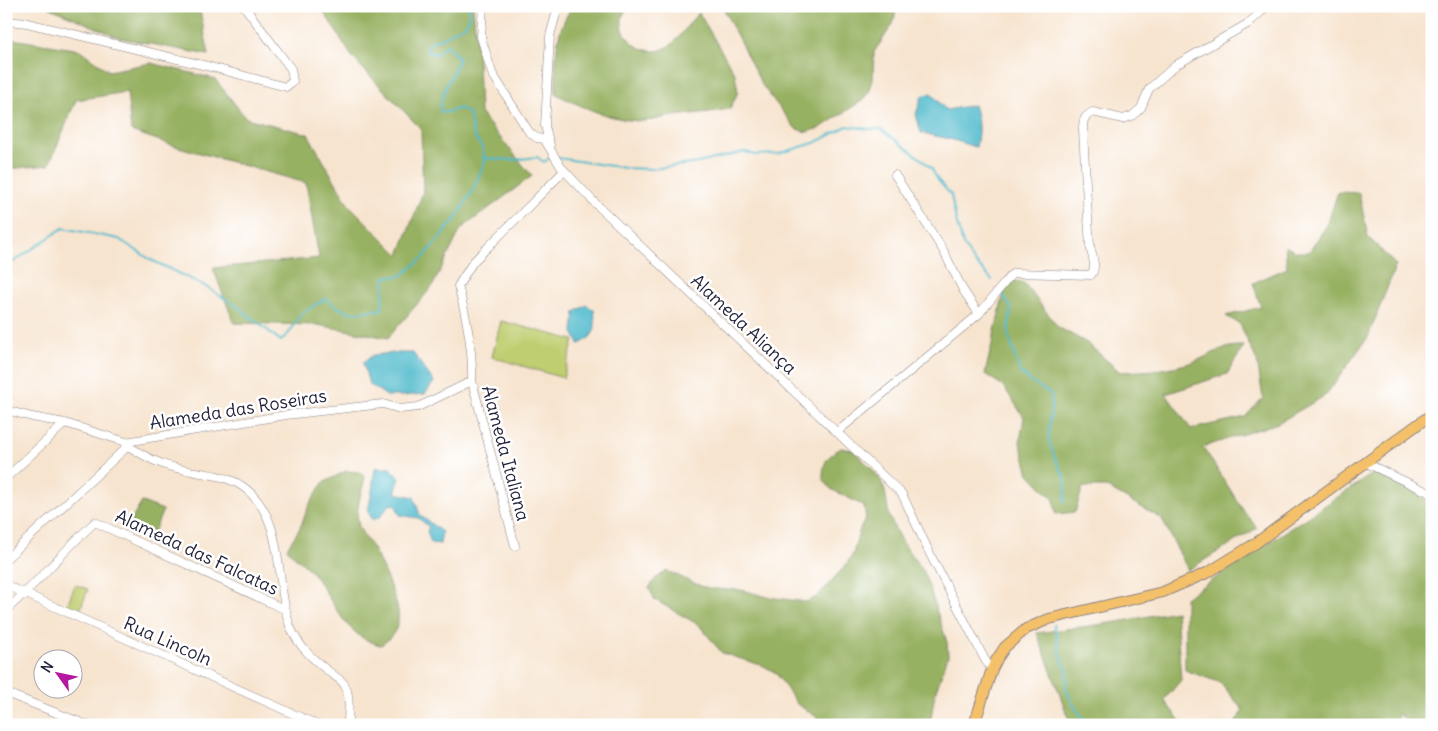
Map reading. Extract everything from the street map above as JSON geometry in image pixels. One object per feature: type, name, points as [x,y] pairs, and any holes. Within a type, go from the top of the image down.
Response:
[{"type":"main road","points":[[974,725],[992,669],[1005,646],[1026,628],[1048,619],[1163,592],[1209,572],[1256,544],[1432,414]]},
{"type":"street","points":[[6,21],[27,23],[286,87],[293,81],[291,69],[244,6]]},
{"type":"street","name":"Alameda Aliança","points":[[483,6],[481,37],[492,73],[530,132],[537,138],[544,140],[562,169],[594,202],[902,494],[985,660],[992,669]]},
{"type":"street","points":[[551,6],[556,14]]},
{"type":"street","points":[[552,154],[545,126],[550,36],[556,14],[562,6]]},
{"type":"street","points":[[836,432],[979,314],[1008,277],[1014,273],[1091,275],[1094,268],[1086,197],[1082,129],[1084,117],[1094,112],[1124,119],[1132,116],[1141,108],[1149,89],[1176,65],[1248,23],[1267,6]]},
{"type":"street","name":"Alameda Italiana","points":[[516,546],[472,381],[473,357],[466,314],[458,286],[473,262],[562,169]]},
{"type":"street","points":[[894,174],[943,250],[963,290],[979,314]]},
{"type":"street","name":"Alameda das Roseiras","points":[[6,410],[65,424],[127,444],[286,415],[383,404],[400,409],[418,407],[472,381]]},
{"type":"street","points":[[6,478],[65,424]]},
{"type":"street","points":[[6,559],[127,444],[155,462],[229,480],[242,487],[256,499],[265,514],[277,548],[286,610],[296,639],[303,649],[344,683],[348,698],[348,725]]},
{"type":"street","points":[[1366,464],[1432,494]]},
{"type":"street","name":"Alameda das Falcatas","points":[[25,594],[49,567],[95,522],[286,610]]},
{"type":"street","name":"Rua Lincoln","points":[[6,585],[318,725]]},
{"type":"street","points":[[6,610],[25,594]]},
{"type":"street","points":[[6,693],[87,725]]},
{"type":"green space","points":[[46,6],[199,6],[209,55],[120,38]]},
{"type":"green space","points":[[320,6],[473,6],[480,113],[532,176],[461,229],[432,287],[388,338],[318,325],[234,323],[213,268],[319,258],[306,183],[175,146],[131,131],[127,92],[76,100],[49,165],[6,169],[6,38],[80,50],[109,71],[151,63],[215,79],[246,118],[308,134],[348,204],[399,255],[423,192],[421,129],[353,58]]},
{"type":"green space","points":[[573,6],[630,6],[623,15],[623,30],[632,43],[646,50],[654,51],[667,47],[678,39],[699,13],[735,74],[738,92],[730,109],[647,121],[620,119],[576,104],[556,94],[556,59],[559,37],[562,26]]},
{"type":"green space","points":[[722,6],[897,6],[893,24],[874,52],[873,78],[870,90],[863,100],[820,128],[807,132],[796,129],[762,85]]},
{"type":"green space","points":[[1338,192],[1359,193],[1368,237],[1396,265],[1368,337],[1326,395],[1278,423],[1203,447],[1243,510],[1257,528],[1188,570],[1162,519],[1106,487],[1083,487],[1075,512],[1056,514],[1054,500],[1029,474],[1020,442],[1024,417],[1003,386],[985,374],[1007,279],[1024,283],[1058,327],[1087,343],[1120,372],[1148,371],[1174,367],[1193,362],[1229,347],[1244,346],[1227,374],[1166,394],[1191,429],[1245,417],[1263,398],[1257,361],[1240,324],[1226,316],[1261,307],[1253,283],[1287,268],[1285,246],[1296,252],[1309,252],[1327,225]]},
{"type":"green space","points":[[501,321],[574,340],[563,378],[492,357]]},
{"type":"green space","points":[[841,448],[853,450],[880,479],[885,491],[889,516],[901,541],[924,572],[947,642],[948,656],[935,693],[928,725],[829,725],[797,704],[776,673],[764,666],[722,653],[699,625],[655,600],[649,588],[656,578],[667,571],[701,586],[713,589],[741,590],[768,597],[806,602],[817,597],[846,565],[853,554],[860,529],[866,518],[864,506],[831,489],[823,479],[826,461]]},
{"type":"green space","points":[[346,471],[359,472],[365,477],[357,514],[359,526],[379,561],[392,590],[397,607],[398,623],[395,631],[381,645],[368,641],[349,626],[314,575],[287,548],[300,528],[309,505],[323,483]]},
{"type":"green space","points":[[1374,473],[1416,493],[1432,504],[1432,725],[1416,725],[1397,714],[1398,725],[1234,725],[1243,710],[1221,683],[1185,670],[1185,598]]},
{"type":"green space","points":[[142,502],[163,510],[150,541],[125,531]]},
{"type":"green space","points":[[75,585],[88,589],[79,613],[66,608]]},
{"type":"green space","points":[[1176,611],[1181,680],[1164,700],[1183,725],[1071,725],[1037,633],[1118,622]]},
{"type":"water","points":[[931,93],[946,110],[974,105],[978,126],[976,147],[921,133],[916,114],[922,96]]},
{"type":"water","points":[[587,305],[594,310],[595,327],[589,338],[579,344],[573,332],[575,312]]},
{"type":"water","points":[[413,353],[434,382],[425,394],[387,396],[369,384],[363,363],[373,355]]},
{"type":"water","points":[[375,468],[390,468],[400,478],[395,493],[414,497],[420,515],[442,532],[440,544],[431,543],[427,531],[429,527],[418,518],[400,515],[395,504],[389,505],[381,516],[373,520],[368,512]]},
{"type":"waterway","points":[[468,6],[470,10],[466,24],[446,36],[429,43],[427,50],[430,53],[436,54],[447,45],[458,57],[458,62],[444,91],[440,107],[441,112],[460,108],[469,114],[473,133],[483,151],[483,158],[513,160],[537,157],[544,162],[551,157]]},
{"type":"waterway","points":[[558,158],[625,168],[652,169],[698,163],[745,152],[756,155],[778,154],[817,142],[847,126],[881,129],[932,169],[937,179],[951,195],[963,244],[972,259],[992,280]]},
{"type":"waterway","points":[[6,267],[63,228],[119,239],[151,260],[205,286],[238,307],[281,341],[290,332],[302,313],[325,299],[353,313],[382,309],[385,277],[401,276],[423,258],[456,218],[473,190],[486,159]]},
{"type":"waterway","points":[[1002,293],[1011,308],[1008,334],[1020,372],[1034,384],[1051,394],[1049,438],[1053,454],[1065,479],[1065,502]]},
{"type":"waterway","points":[[1054,625],[1062,660],[1067,671],[1066,689],[1074,706],[1088,725]]}]
